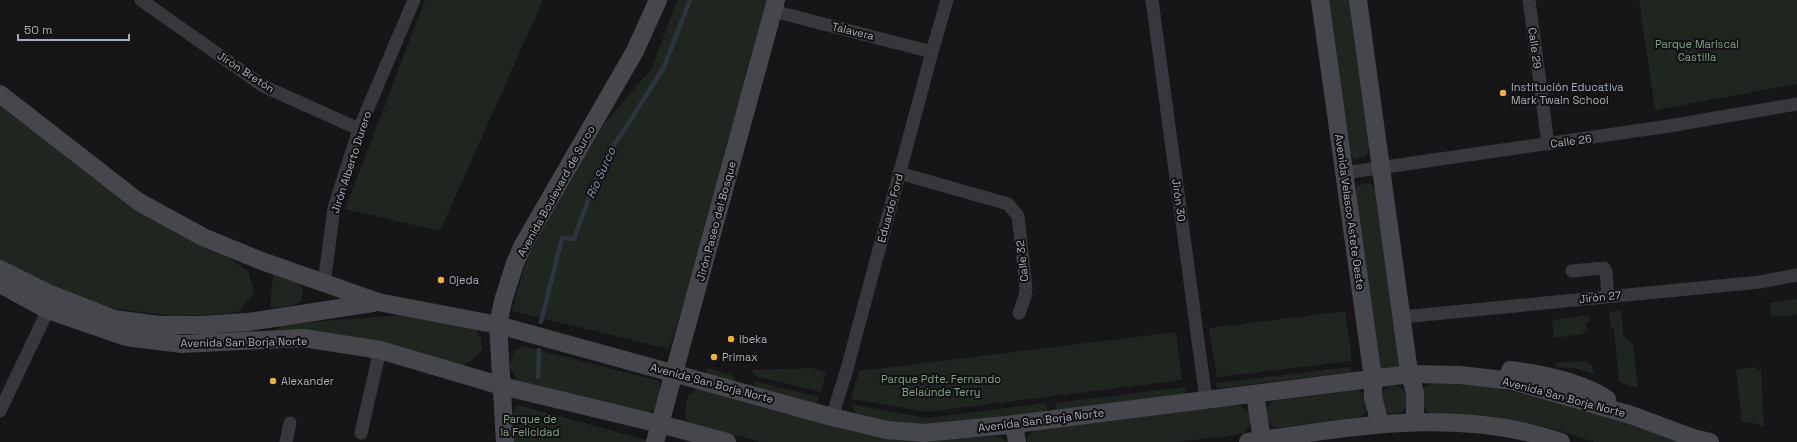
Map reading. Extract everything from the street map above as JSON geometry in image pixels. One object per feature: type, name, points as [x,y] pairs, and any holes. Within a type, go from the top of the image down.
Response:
[{"type":"main road","name":"Avenida Boulevard de Surco","points":[[505,442],[498,325],[503,301],[515,263],[523,246],[635,51],[658,0]]},
{"type":"main road","name":"Avenida Velasco Astete Oeste","points":[[1320,0],[1374,378],[1373,397],[1380,424]]},
{"type":"main road","points":[[1358,0],[1409,370],[1415,393],[1415,421]]},
{"type":"main road","name":"Jirón Paseo del Bosque","points":[[655,442],[774,5]]},
{"type":"main road","name":"Avenida San Borja Norte","points":[[0,94],[139,202],[203,237],[259,260],[378,302],[498,325],[832,417],[887,430],[924,433],[1014,424],[1374,378],[1409,370],[1512,381],[1631,415],[1693,438],[1710,442]]},
{"type":"main road","name":"Avenida San Borja Norte","points":[[0,269],[50,294],[114,320],[159,325],[202,325],[248,322],[378,302]]},
{"type":"main road","name":"Avenida San Borja Norte","points":[[0,284],[48,310],[126,337],[182,344],[303,338],[380,350],[502,386],[660,424],[727,442]]},
{"type":"main road","points":[[1255,394],[1255,441],[1380,424],[1415,421],[1463,422],[1509,428],[1561,442]]},
{"type":"main road","points":[[1014,424],[1017,442]]},
{"type":"street","name":"Jirón Bretón","points":[[141,0],[263,86],[359,130]]},
{"type":"street","name":"Jirón Alberto Durero","points":[[324,284],[334,208],[359,130],[414,0]]},
{"type":"street","name":"Eduardo Ford","points":[[832,417],[847,369],[932,52],[948,0]]},
{"type":"street","name":"Jirón 30","points":[[1152,0],[1206,400]]},
{"type":"street","name":"Calle 29","points":[[1528,0],[1548,144]]},
{"type":"street","name":"Talavera","points":[[774,5],[932,52]]},
{"type":"street","name":"Calle 26","points":[[1344,173],[1669,126],[1797,104]]},
{"type":"street","name":"Calle 32","points":[[899,174],[1008,204],[1013,208],[1018,216],[1026,288],[1019,313]]},
{"type":"street","points":[[1572,271],[1604,268],[1606,272],[1608,296]]},
{"type":"street","name":"Jirón 27","points":[[1402,317],[1760,282],[1797,275]]},
{"type":"street","points":[[0,411],[48,310]]},
{"type":"street","points":[[360,433],[380,350]]},
{"type":"street","points":[[286,442],[290,423]]},
{"type":"green space","points":[[425,0],[543,0],[440,231],[345,209]]},
{"type":"green space","points":[[677,0],[771,0],[696,265],[669,349],[512,311],[528,253],[598,131],[652,68]]},
{"type":"green space","points":[[1328,0],[1351,0],[1370,148],[1365,157],[1355,159],[1349,152]]},
{"type":"green space","name":"Parque Mariscal Castilla","points":[[1639,0],[1797,0],[1797,84],[1655,110]]},
{"type":"green space","points":[[0,106],[110,189],[216,249],[248,271],[254,292],[240,311],[224,314],[172,316],[118,309],[67,296],[0,262]]},
{"type":"green space","points":[[1369,183],[1377,190],[1401,362],[1399,367],[1382,369],[1378,365],[1354,193],[1358,185]]},
{"type":"green space","points":[[273,275],[298,283],[303,291],[301,301],[292,306],[270,307]]},
{"type":"green space","points":[[1797,299],[1797,315],[1771,317],[1770,303]]},
{"type":"green space","points":[[1621,310],[1623,335],[1633,344],[1638,388],[1619,382],[1614,328],[1611,328],[1609,312]]},
{"type":"green space","points":[[1345,311],[1352,361],[1217,377],[1209,328]]},
{"type":"green space","points":[[403,315],[476,330],[481,339],[482,350],[473,360],[460,366],[331,333],[272,333],[283,324]]},
{"type":"green space","points":[[1589,315],[1590,322],[1586,323],[1586,330],[1583,331],[1583,334],[1554,338],[1552,320]]},
{"type":"green space","name":"Parque Pdte. Fernando Belaúnde Terry","points":[[1176,332],[1182,380],[927,412],[851,399],[859,371]]},
{"type":"green space","points":[[522,346],[657,380],[661,389],[656,408],[650,412],[518,381],[509,367],[514,351]]},
{"type":"green space","points":[[1587,361],[1588,365],[1592,364],[1593,374],[1574,368],[1557,367],[1556,363]]},
{"type":"green space","points":[[1350,367],[1351,372],[1221,388],[1216,387],[1215,383]]},
{"type":"green space","points":[[1757,367],[1758,370],[1761,370],[1764,426],[1742,421],[1736,369]]},
{"type":"green space","points":[[707,368],[731,375],[735,379],[734,382],[706,374]]},
{"type":"green space","points":[[812,368],[826,372],[821,392],[755,376],[750,370]]},
{"type":"green space","points":[[754,381],[819,397],[816,403],[756,387]]},
{"type":"green space","points":[[1433,382],[1470,384],[1549,398],[1694,442],[1594,442],[1547,427],[1512,420],[1430,414],[1421,404],[1422,390]]},
{"type":"green space","points":[[1394,386],[1404,390],[1408,400],[1404,410],[1394,414],[1384,410],[1380,400],[1384,390]]},
{"type":"green space","points":[[1185,387],[1186,396],[1056,411],[1055,403]]},
{"type":"green space","points":[[697,389],[859,433],[949,439],[998,436],[1007,442],[761,442],[687,423],[685,412],[688,395]]},
{"type":"green space","points":[[1357,390],[1366,395],[1368,409],[1361,417],[1274,428],[1266,419],[1266,408],[1272,401]]},
{"type":"green space","points":[[1046,403],[1048,414],[927,428],[857,415],[851,404],[928,418]]},
{"type":"green space","name":"Parque de la Felicidad","points":[[518,405],[654,442],[514,442],[513,412]]},
{"type":"green space","points":[[1238,405],[1250,411],[1251,424],[1244,434],[1176,442],[1027,442],[1027,438],[1034,429]]},
{"type":"waterway","name":"Río Surco","points":[[541,322],[562,238],[574,239],[607,155],[664,67],[690,0]]},
{"type":"waterway","name":"Río Surco","points":[[538,377],[539,350]]},
{"type":"place","name":"Institución Educativa Mark Twain School","points":[[1503,93]]},
{"type":"place","name":"Ojeda","points":[[441,280]]},
{"type":"place","name":"Ibeka","points":[[731,339]]},
{"type":"place","name":"Primax","points":[[714,357]]},
{"type":"place","name":"Alexander","points":[[273,381]]}]
